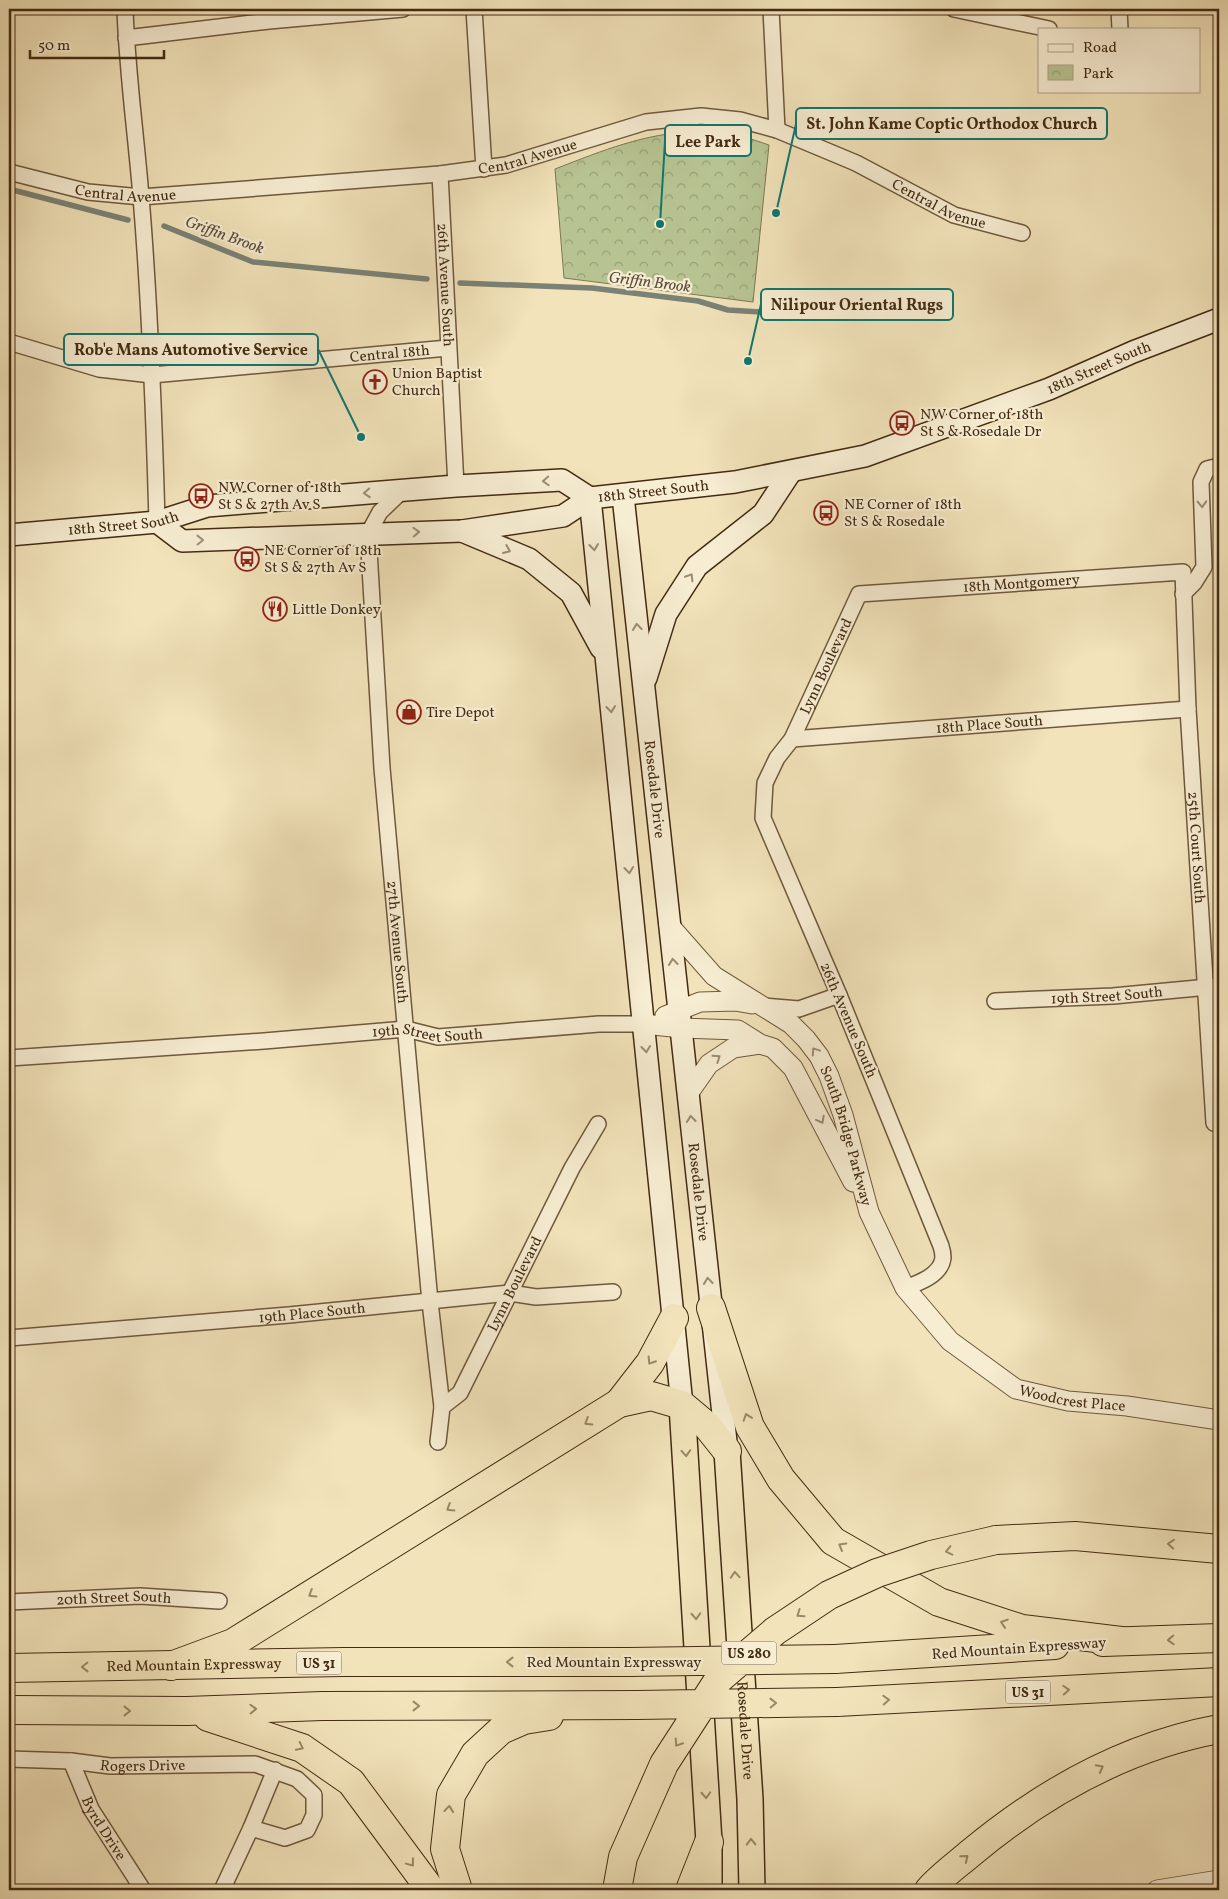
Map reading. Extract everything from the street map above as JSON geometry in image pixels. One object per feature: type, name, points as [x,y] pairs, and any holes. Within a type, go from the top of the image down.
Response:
[{"type":"highway","points":[[711,1308],[750,1427],[781,1479],[833,1541],[939,1602],[1022,1629],[1121,1641]]},
{"type":"highway","points":[[171,1666],[233,1643],[619,1402],[650,1363],[674,1318]]},
{"type":"highway","points":[[619,1402],[651,1396],[682,1405],[707,1426],[727,1451]]},
{"type":"highway","points":[[682,1405],[709,1842],[710,1890]]},
{"type":"highway","name":"Rosedale Drive","points":[[727,1451],[750,1799],[752,1890]]},
{"type":"highway","name":"US 280","points":[[617,1890],[623,1857],[664,1764],[719,1680],[775,1631],[829,1595],[877,1573],[931,1555],[996,1540],[1076,1536],[1219,1549]]},
{"type":"highway","name":"Red Mountain Expressway","points":[[9,1668],[354,1662],[629,1662],[835,1659],[1121,1641],[1219,1638]]},
{"type":"highway","name":"US 31","points":[[9,1710],[187,1711],[322,1706],[609,1706],[837,1702],[1219,1682]]},
{"type":"highway","points":[[458,1890],[445,1849],[451,1795],[475,1754],[500,1730],[524,1720],[609,1706]]},
{"type":"highway","points":[[187,1711],[296,1745],[351,1782],[431,1890]]},
{"type":"highway","points":[[929,1890],[998,1831],[1063,1788],[1111,1763],[1195,1734],[1219,1729]]},
{"type":"highway","points":[[690,1890],[709,1842]]},
{"type":"main road","name":"18th Street South","points":[[9,535],[157,522],[207,506],[403,490],[562,480],[590,498],[623,496],[735,482],[790,473],[865,456],[1049,389],[1133,352],[1219,319]]},
{"type":"main road","points":[[643,685],[666,614],[697,566],[762,514],[790,473]]},
{"type":"main road","name":"Rosedale Drive","points":[[623,496],[727,1451]]},
{"type":"main road","points":[[157,522],[182,540],[462,531],[563,516],[590,498],[682,1405]]},
{"type":"main road","points":[[462,531],[529,559],[571,593],[606,657]]},
{"type":"street","points":[[125,9],[141,197],[152,375],[157,522]]},
{"type":"street","points":[[126,38],[269,15],[403,9]]},
{"type":"street","points":[[474,9],[484,169]]},
{"type":"street","points":[[771,9],[776,130]]},
{"type":"street","points":[[954,9],[1044,28]]},
{"type":"street","points":[[1119,9],[1120,28]]},
{"type":"street","name":"Central Avenue","points":[[9,172],[88,192],[141,197],[440,174],[506,165],[646,122],[701,116],[740,120],[776,130],[856,163],[954,215],[1022,234]]},
{"type":"street","name":"26th Avenue South","points":[[440,174],[456,486]]},
{"type":"street","name":"Central 18th","points":[[9,342],[99,368],[152,375],[448,348]]},
{"type":"street","points":[[1183,594],[1194,583],[1204,567],[1201,482],[1207,469],[1219,466]]},
{"type":"street","points":[[368,534],[380,512],[403,490]]},
{"type":"street","name":"27th Avenue South","points":[[368,534],[382,768],[430,1302],[442,1407]]},
{"type":"street","name":"25th Court South","points":[[1183,572],[1188,709],[1212,986],[1214,1123]]},
{"type":"street","name":"18th Montgomery","points":[[859,594],[1183,572]]},
{"type":"street","name":"Lynn Boulevard","points":[[792,739],[859,594]]},
{"type":"street","name":"18th Place South","points":[[792,739],[1188,709]]},
{"type":"street","name":"26th Avenue South","points":[[792,739],[778,758],[765,783],[763,818],[839,995],[941,1246],[943,1258],[939,1270],[919,1283],[905,1288]]},
{"type":"street","name":"South Bridge Parkway","points":[[669,925],[714,976],[791,1024],[806,1038],[829,1076],[843,1115],[869,1212],[905,1288]]},
{"type":"street","name":"19th Street South","points":[[995,1001],[1113,996],[1212,986]]},
{"type":"street","points":[[680,1020],[700,1002],[735,1001],[761,1006],[800,1009],[839,995]]},
{"type":"street","points":[[644,1024],[680,1020],[738,1030],[760,1044],[773,1048],[793,1068],[869,1212]]},
{"type":"street","name":"19th Street South","points":[[9,1058],[264,1041],[406,1028],[438,1036],[599,1024],[644,1024]]},
{"type":"street","points":[[688,1094],[709,1064],[733,1048],[760,1044]]},
{"type":"street","name":"Lynn Boulevard","points":[[442,1407],[460,1393],[572,1168],[598,1124]]},
{"type":"street","name":"Woodcrest Place","points":[[905,1288],[950,1341],[1016,1389],[1068,1401],[1128,1406],[1219,1420]]},
{"type":"street","name":"19th Place South","points":[[9,1338],[510,1294],[536,1297],[613,1292]]},
{"type":"street","points":[[438,1442],[442,1407]]},
{"type":"street","name":"20th Street South","points":[[9,1602],[140,1596],[218,1601]]},
{"type":"street","name":"Rogers Drive","points":[[9,1759],[72,1761],[110,1766],[255,1764],[275,1770]]},
{"type":"street","name":"Byrd Drive","points":[[72,1761],[91,1809],[143,1890]]},
{"type":"street","points":[[222,1890],[275,1770],[297,1779],[314,1795],[314,1815],[307,1830],[286,1838],[251,1828]]},
{"type":"street","points":[[1157,1890],[1219,1880]]},
{"type":"green space","points":[[696,131],[748,138],[769,145],[753,302],[564,278],[555,169],[607,149],[641,139]]},
{"type":"waterway","name":"Griffin Brook","points":[[9,189],[128,220]]},
{"type":"waterway","name":"Griffin Brook","points":[[164,226],[253,262],[427,279]]},
{"type":"waterway","name":"Griffin Brook","points":[[460,283],[592,288],[698,301],[728,310],[760,312],[810,311],[834,307]]},
{"type":"place","name":"St. John Kame Coptic Orthodox Church","points":[[776,213]]},
{"type":"place","name":"Lee Park","points":[[660,224]]},
{"type":"place","name":"Nilipour Oriental Rugs","points":[[748,361]]},
{"type":"place","name":"Union Baptist Church","points":[[375,382]]},
{"type":"place","name":"NW Corner of 18th St S & Rosedale Dr","points":[[902,423]]},
{"type":"place","name":"Rob'e Mans Automotive Service","points":[[361,437]]},
{"type":"place","name":"NW Corner of 18th St S & 27th Av S","points":[[201,496]]},
{"type":"place","name":"NE Corner of 18th St S & Rosedale","points":[[826,513]]},
{"type":"place","name":"NE Corner of 18th St S & 27th Av S","points":[[247,559]]},
{"type":"place","name":"Little Donkey","points":[[275,609]]},
{"type":"place","name":"Tire Depot","points":[[409,712]]}]
